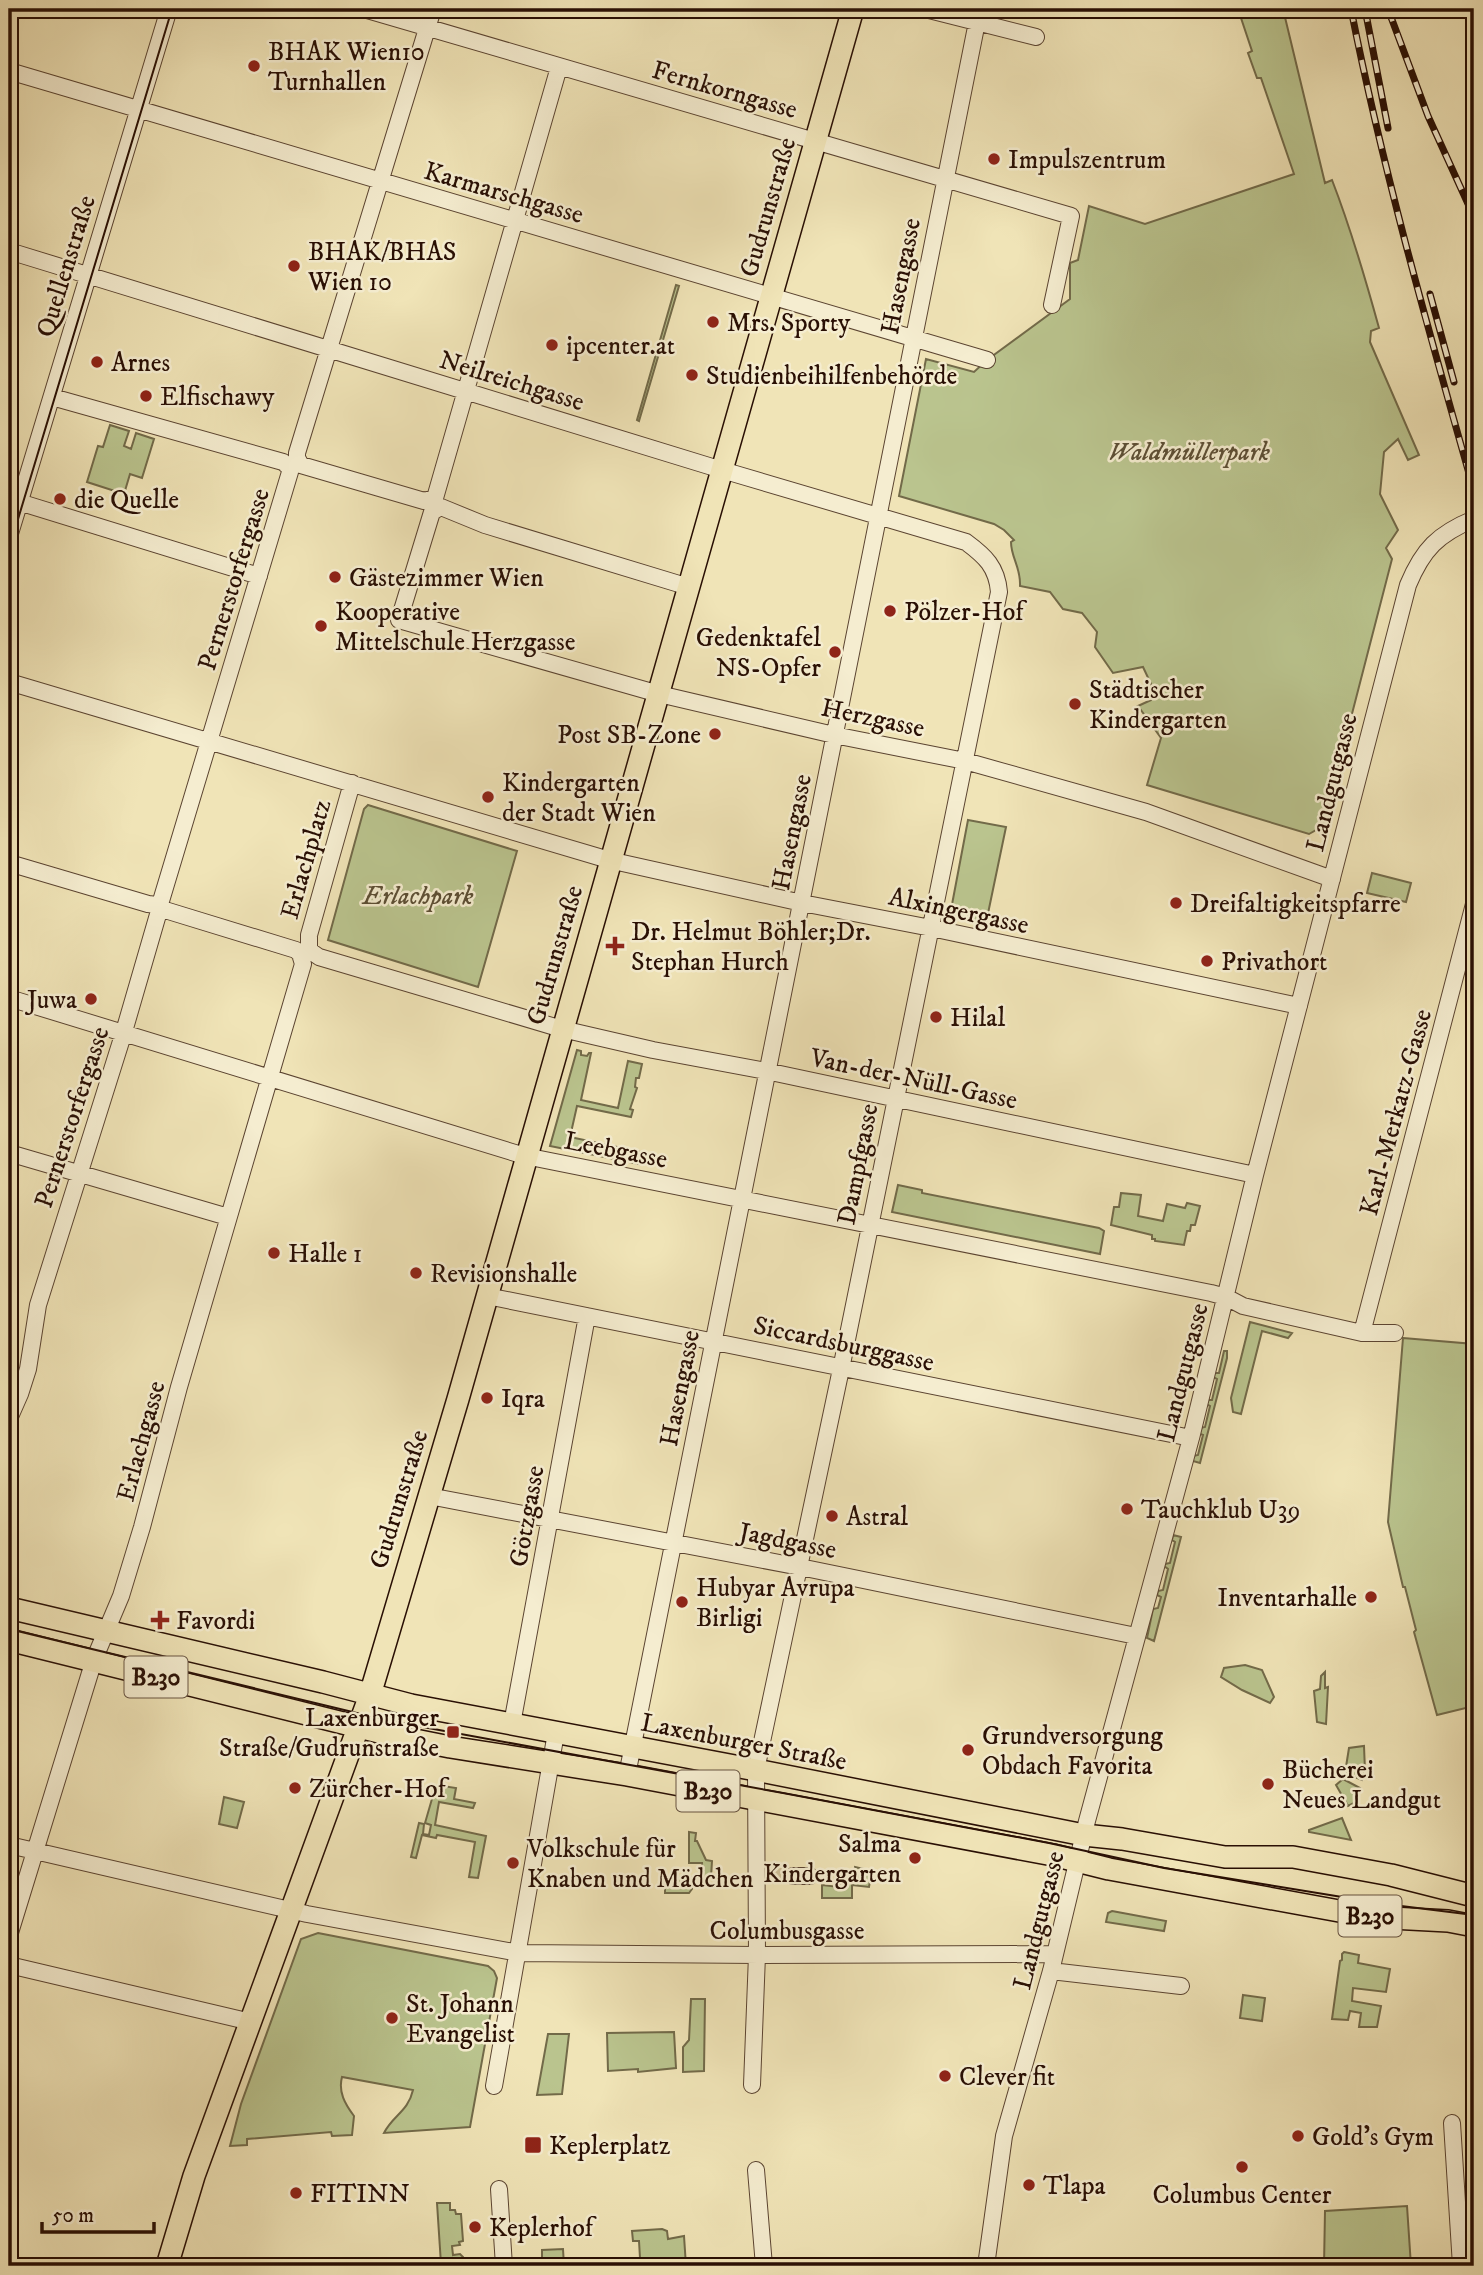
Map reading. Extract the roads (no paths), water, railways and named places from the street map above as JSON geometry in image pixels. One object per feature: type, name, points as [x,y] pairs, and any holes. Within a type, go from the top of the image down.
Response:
[{"type":"main road","name":"Gudrunstraße","points":[[290,1909],[370,1695],[379,1657],[429,1496],[853,9]]},
{"type":"main road","name":"Laxenburger Straße","points":[[9,1608],[401,1703],[1084,1835],[1126,1839],[1225,1857],[1293,1857],[1391,1875],[1474,1896]]},
{"type":"main road","name":"Laxenburger Straße","points":[[9,1640],[450,1747],[627,1775],[1372,1917],[1448,1921],[1474,1926]]},
{"type":"main road","points":[[167,2266],[194,2176],[290,1909]]},
{"type":"street","name":"Quellenstraße","points":[[9,537],[14,500],[52,397],[169,9]]},
{"type":"street","name":"Fernkorngasse","points":[[364,9],[1072,216],[1052,305]]},
{"type":"street","name":"Pernerstorfergasse","points":[[9,1419],[28,1369],[38,1305],[124,1033],[158,908],[433,9]]},
{"type":"street","points":[[925,9],[1036,37]]},
{"type":"street","name":"Hasengasse","points":[[627,1775],[977,22]]},
{"type":"street","points":[[435,504],[559,67]]},
{"type":"street","name":"Karmarschgasse","points":[[9,71],[987,360]]},
{"type":"street","name":"Neilreichgasse","points":[[9,251],[966,542],[986,556],[993,568]]},
{"type":"street","points":[[52,397],[435,504],[485,525],[690,587]]},
{"type":"street","points":[[14,500],[259,576]]},
{"type":"street","name":"Herzgasse","points":[[435,504],[399,620],[659,694],[834,735],[965,761],[1146,812],[1332,879]]},
{"type":"street","name":"Landgutgasse","points":[[986,2266],[1004,2136],[1051,1970],[1136,1636],[1191,1438],[1255,1175],[1408,585],[1416,565],[1433,543],[1442,535],[1474,519]]},
{"type":"street","name":"Dampfgasse","points":[[752,2085],[757,1955],[764,1876],[756,1800],[756,1770],[841,1369],[999,592],[993,568]]},
{"type":"street","points":[[9,682],[352,783]]},
{"type":"street","name":"Erlachplatz","points":[[562,1029],[313,954],[309,950],[309,935],[352,783],[610,860]]},
{"type":"street","name":"Alxingergasse","points":[[610,860],[802,903],[1299,1006]]},
{"type":"street","points":[[9,863],[158,908]]},
{"type":"street","name":"Karl-Merkatz-Gasse","points":[[1362,1333],[1474,904]]},
{"type":"street","name":"Erlachgasse","points":[[9,1936],[94,1660],[121,1596],[142,1527],[176,1397],[303,964],[300,954],[292,948],[158,908]]},
{"type":"street","name":"Leebgasse","points":[[9,998],[526,1156],[1101,1269],[1226,1297],[1243,1306],[1362,1333],[1395,1333]]},
{"type":"street","name":"Van-der-Nüll-Gasse","points":[[562,1029],[1255,1175]]},
{"type":"street","points":[[9,1153],[228,1217]]},
{"type":"street","name":"Siccardsburggasse","points":[[487,1296],[1191,1438]]},
{"type":"street","name":"Götzgasse","points":[[512,1724],[586,1316]]},
{"type":"street","name":"Jagdgasse","points":[[429,1496],[800,1567],[1136,1636]]},
{"type":"street","points":[[494,2086],[556,1733]]},
{"type":"street","points":[[9,1844],[290,1909],[407,1934],[519,1953]]},
{"type":"street","name":"Columbusgasse","points":[[519,1953],[1055,1954]]},
{"type":"street","points":[[9,1965],[251,2022]]},
{"type":"street","points":[[1051,1970],[1181,1986]]},
{"type":"street","points":[[1452,2123],[1461,2266]]},
{"type":"street","points":[[756,2170],[764,2266]]},
{"type":"street","points":[[499,2189],[504,2266]]},
{"type":"tunnel","points":[[772,1876],[793,1876]]},
{"type":"tram line","points":[[9,549],[172,9]]},
{"type":"tram line","points":[[9,1629],[390,1721],[1049,1843],[1164,1868],[1385,1904],[1474,1915]]},
{"type":"railway","points":[[1351,9],[1392,191],[1474,491]]},
{"type":"railway","points":[[1365,9],[1388,128]]},
{"type":"railway","points":[[1388,9],[1428,116],[1474,217]]},
{"type":"railway","points":[[1430,294],[1454,382]]},
{"type":"place","name":"BHAK Wien10 Turnhallen","points":[[254,66]]},
{"type":"place","name":"Impulszentrum","points":[[994,159]]},
{"type":"place","name":"BHAK/BHAS Wien 10","points":[[294,266]]},
{"type":"place","name":"Mrs. Sporty","points":[[713,322]]},
{"type":"place","name":"ipcenter.at","points":[[552,345]]},
{"type":"place","name":"Arnes","points":[[97,362]]},
{"type":"place","name":"Studienbeihilfenbehörde","points":[[692,375]]},
{"type":"place","name":"Elfischawy","points":[[146,396]]},
{"type":"place","name":"die Quelle","points":[[60,499]]},
{"type":"place","name":"Gästezimmer Wien","points":[[335,577]]},
{"type":"place","name":"Pölzer-Hof","points":[[890,611]]},
{"type":"place","name":"Kooperative Mittelschule Herzgasse","points":[[321,626]]},
{"type":"place","name":"Gedenktafel NS-Opfer","points":[[835,652]]},
{"type":"place","name":"Städtischer Kindergarten","points":[[1075,704]]},
{"type":"place","name":"Post SB-Zone","points":[[715,734]]},
{"type":"place","name":"Kindergarten der Stadt Wien","points":[[488,797]]},
{"type":"place","name":"Dreifaltigkeitspfarre","points":[[1176,903]]},
{"type":"place","name":"Dr. Helmut Böhler;Dr. Stephan Hurch","points":[[615,946]]},
{"type":"place","name":"Privathort","points":[[1207,961]]},
{"type":"place","name":"Juwa","points":[[91,999]]},
{"type":"place","name":"Hilal","points":[[936,1017]]},
{"type":"place","name":"Halle 1","points":[[274,1253]]},
{"type":"place","name":"Revisionshalle","points":[[416,1273]]},
{"type":"place","name":"Iqra","points":[[487,1398]]},
{"type":"place","name":"Tauchklub U39","points":[[1127,1509]]},
{"type":"place","name":"Astral","points":[[832,1516]]},
{"type":"place","name":"Inventarhalle","points":[[1371,1597]]},
{"type":"place","name":"Hubyar Avrupa Birligi","points":[[682,1602]]},
{"type":"place","name":"Favordi","points":[[160,1620]]},
{"type":"place","name":"Laxenburger Straße/Gudrunstraße","points":[[453,1732]]},
{"type":"place","name":"Grundversorgung Obdach Favorita","points":[[968,1750]]},
{"type":"place","name":"Bücherei Neues Landgut","points":[[1268,1784]]},
{"type":"place","name":"Zürcher-Hof","points":[[295,1788]]},
{"type":"place","name":"Salma Kindergarten","points":[[915,1858]]},
{"type":"place","name":"Volkschule für Knaben und Mädchen","points":[[513,1863]]},
{"type":"place","name":"St. Johann Evangelist","points":[[392,2018]]},
{"type":"place","name":"Clever fit","points":[[945,2076]]},
{"type":"place","name":"Gold’s Gym","points":[[1298,2136]]},
{"type":"place","name":"Keplerplatz","points":[[533,2145]]},
{"type":"place","name":"Columbus Center","points":[[1242,2167]]},
{"type":"place","name":"Tlapa","points":[[1029,2185]]},
{"type":"place","name":"FITINN","points":[[296,2193]]},
{"type":"place","name":"Keplerhof","points":[[475,2227]]},
{"type":"park label","name":"Waldmüllerpark","points":[[1189,451]]},
{"type":"park label","name":"Erlachpark","points":[[418,895]]}]
